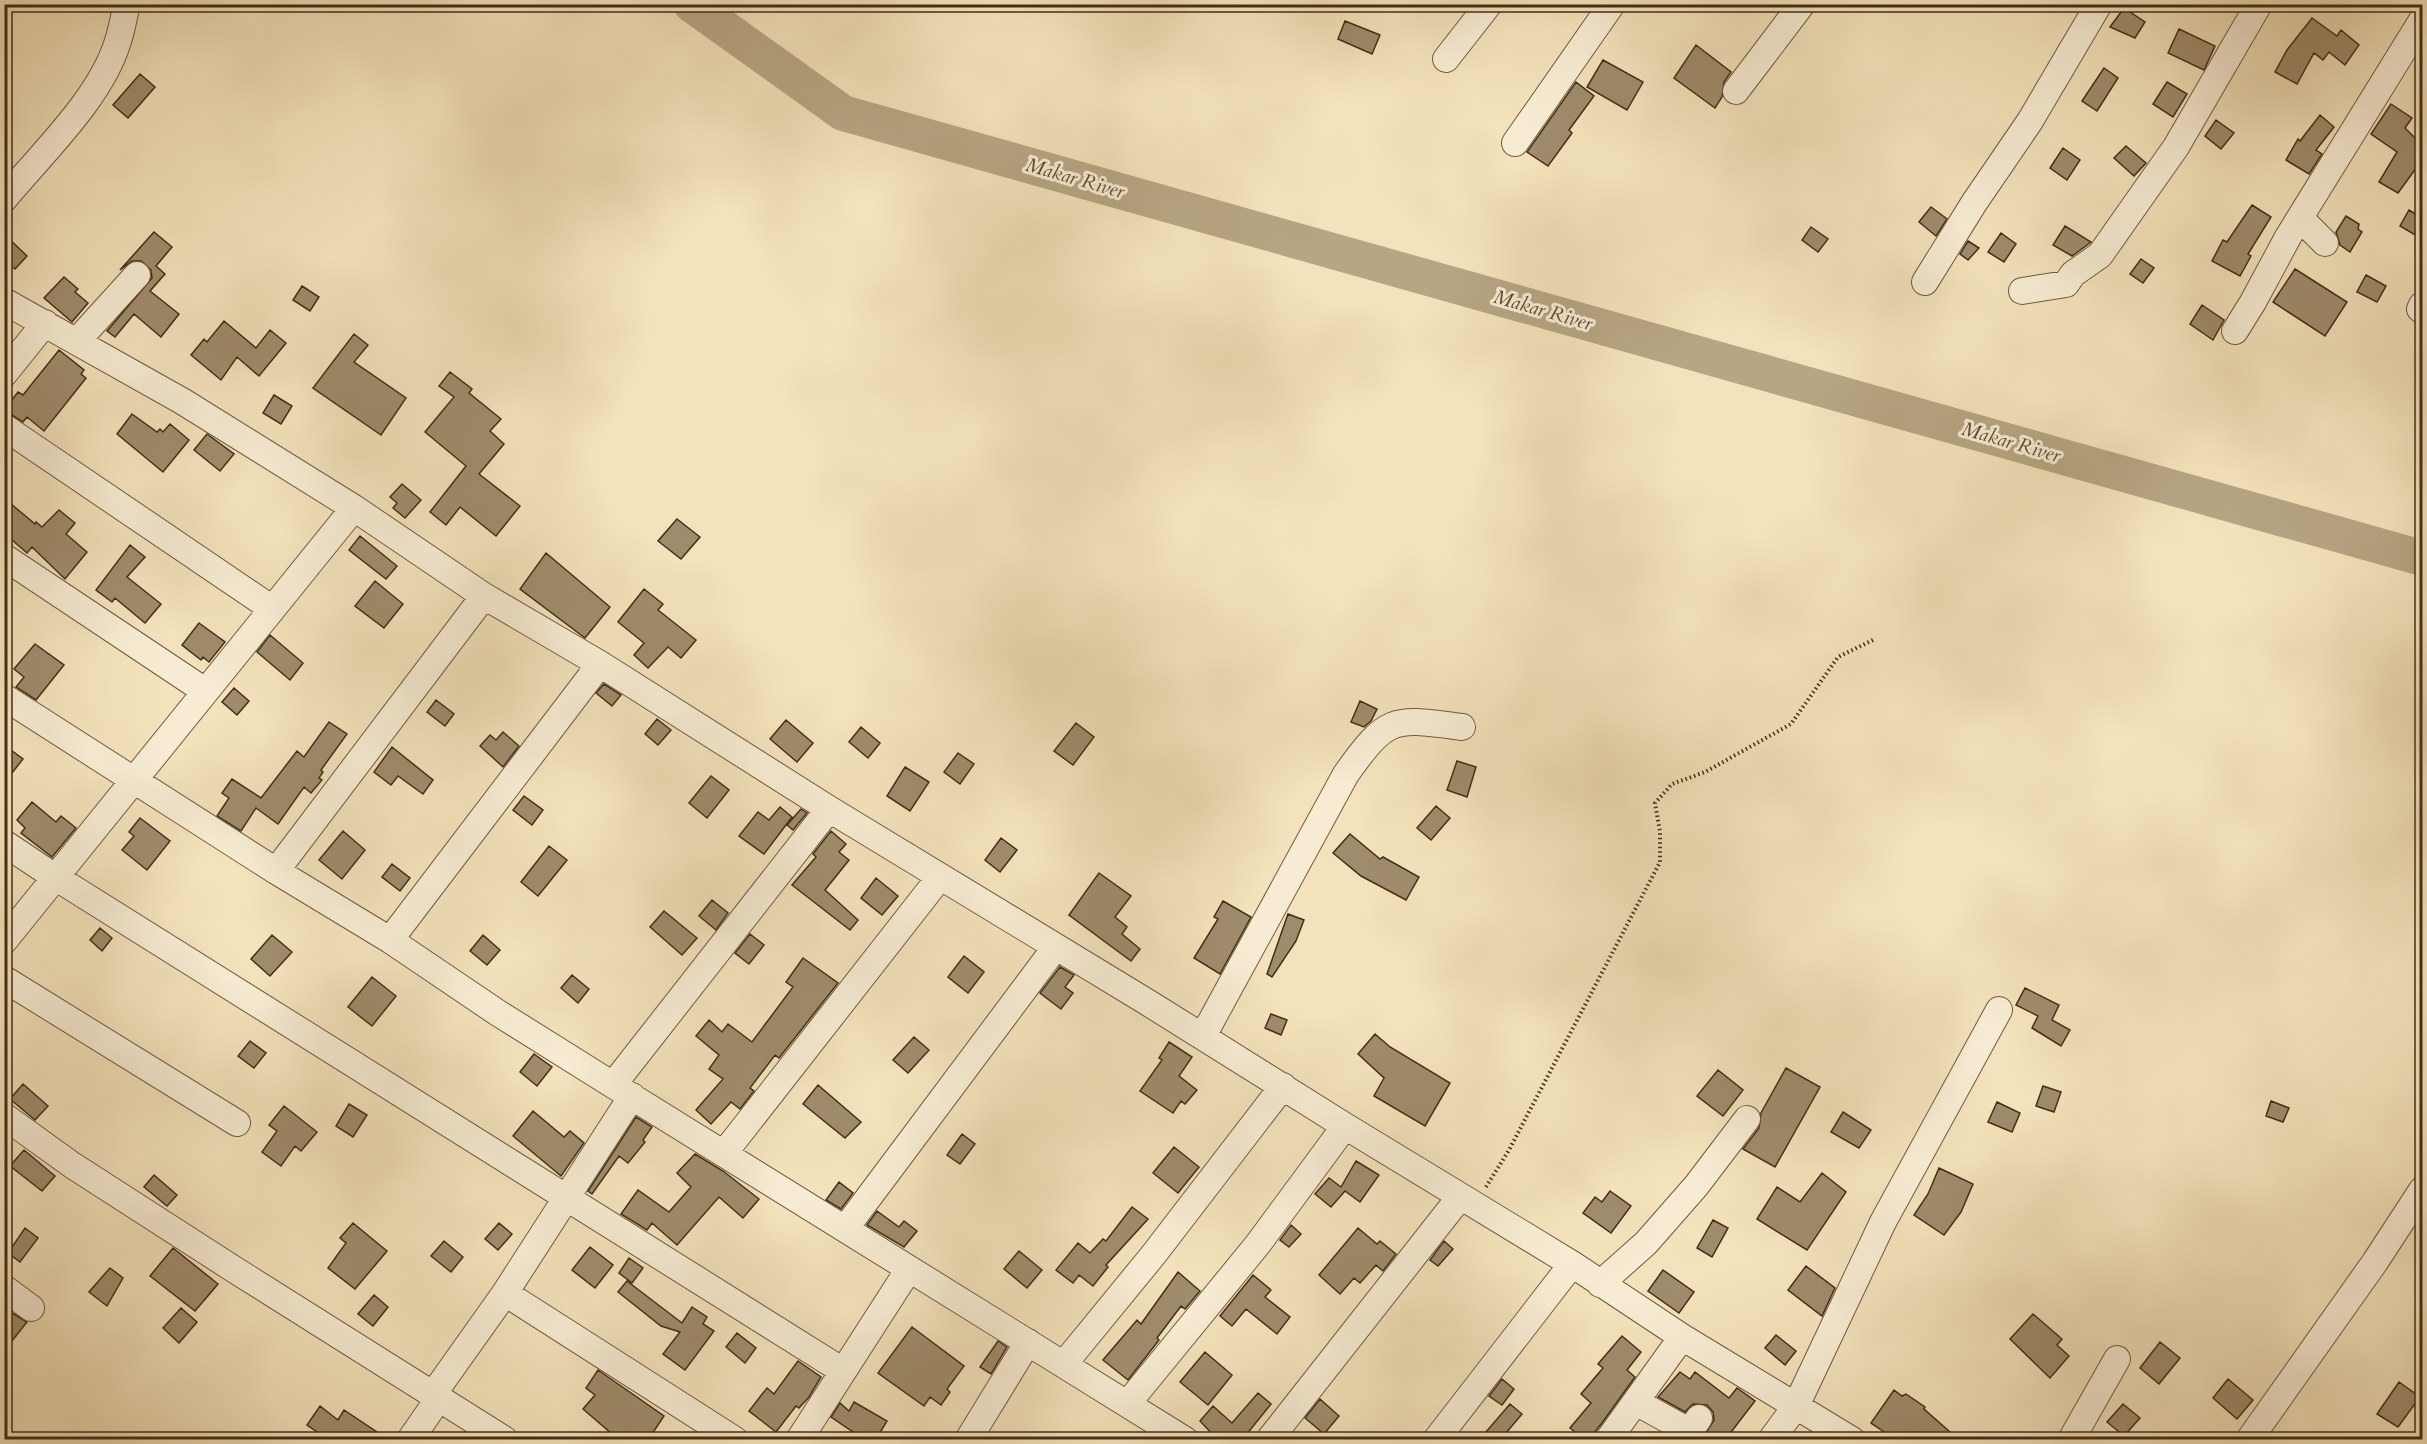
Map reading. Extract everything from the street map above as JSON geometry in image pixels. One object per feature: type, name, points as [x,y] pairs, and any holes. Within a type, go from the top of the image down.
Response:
[{"type":"street","points":[[4,199],[84,102],[104,72],[118,42],[127,4]]},
{"type":"street","points":[[1446,59],[1489,4]]},
{"type":"street","points":[[1515,143],[1612,4]]},
{"type":"street","points":[[1736,91],[1802,4]]},
{"type":"street","points":[[1925,282],[2030,121],[2099,4]]},
{"type":"street","points":[[2022,291],[2066,284],[2073,274],[2090,265],[2100,255],[2188,130],[2259,4]]},
{"type":"street","points":[[2235,331],[2300,218],[2422,21]]},
{"type":"street","points":[[2300,218],[2325,243]]},
{"type":"street","points":[[77,341],[137,275]]},
{"type":"street","points":[[4,301],[182,401],[354,508],[484,596],[600,664],[829,809],[1203,1036],[1345,1126],[1572,1264],[1682,1337],[1852,1440]]},
{"type":"street","points":[[4,374],[45,323]]},
{"type":"street","points":[[4,427],[271,608]]},
{"type":"street","points":[[4,941],[354,508]]},
{"type":"street","points":[[4,557],[205,691]]},
{"type":"street","points":[[276,871],[484,596]]},
{"type":"street","points":[[390,940],[600,664]]},
{"type":"street","points":[[4,697],[276,871],[390,940],[498,1013],[1128,1403],[1171,1436]]},
{"type":"street","points":[[1203,1036],[1346,774],[1370,741],[1387,726],[1409,721],[1462,727]]},
{"type":"street","points":[[410,1440],[436,1396],[567,1197],[623,1091],[829,809]]},
{"type":"street","points":[[4,843],[843,1371]]},
{"type":"street","points":[[725,1152],[940,877]]},
{"type":"street","points":[[845,1229],[1055,948]]},
{"type":"street","points":[[4,979],[237,1123]]},
{"type":"street","points":[[1771,1440],[1796,1406],[1883,1222],[1999,1010]]},
{"type":"street","points":[[1064,1364],[1154,1254],[1283,1086]]},
{"type":"street","points":[[4,1116],[72,1165],[505,1440]]},
{"type":"street","points":[[1600,1284],[1654,1235],[1696,1186],[1747,1119]]},
{"type":"street","points":[[1128,1403],[1258,1244],[1345,1126]]},
{"type":"street","points":[[2249,1440],[2375,1262],[2422,1190]]},
{"type":"street","points":[[1269,1440],[1467,1201]]},
{"type":"street","points":[[1436,1440],[1572,1264]]},
{"type":"street","points":[[799,1440],[909,1269]]},
{"type":"street","points":[[4,1288],[30,1308]]},
{"type":"street","points":[[505,1293],[735,1440]]},
{"type":"street","points":[[1608,1440],[1682,1337]]},
{"type":"street","points":[[968,1440],[1029,1342]]},
{"type":"street","points":[[2071,1440],[2117,1359]]},
{"type":"street","points":[[1636,1402],[1683,1428],[1693,1427],[1699,1418]]},
{"type":"path","points":[[1467,1201],[1509,1150],[1660,862],[1660,832],[1655,803],[1672,784],[1705,772],[1791,724],[1838,657],[1873,640]]},
{"type":"building","points":[[2124,8],[2145,22],[2135,38],[2110,27]]},
{"type":"building","points":[[2312,18],[2337,36],[2341,30],[2359,45],[2345,65],[2329,52],[2323,60],[2314,53],[2297,84],[2275,72],[2287,50]]},
{"type":"building","points":[[1345,21],[1380,35],[1372,54],[1338,39]]},
{"type":"building","points":[[2179,29],[2215,46],[2204,70],[2168,53]]},
{"type":"building","points":[[1696,45],[1731,72],[1724,82],[1722,97],[1715,108],[1674,78]]},
{"type":"building","points":[[1603,60],[1643,82],[1627,110],[1587,87]]},
{"type":"building","points":[[2104,68],[2118,78],[2097,111],[2082,101]]},
{"type":"building","points":[[140,74],[155,87],[128,118],[113,105]]},
{"type":"building","points":[[1576,82],[1594,96],[1569,130],[1572,133],[1548,166],[1527,152]]},
{"type":"building","points":[[2167,82],[2187,94],[2173,117],[2153,104]]},
{"type":"building","points":[[2391,104],[2412,118],[2405,128],[2422,145],[2422,160],[2398,193],[2379,182],[2397,152],[2371,134]]},
{"type":"building","points":[[2320,115],[2334,127],[2316,150],[2322,154],[2309,174],[2286,160],[2298,139],[2300,141]]},
{"type":"building","points":[[2216,120],[2234,133],[2221,149],[2205,136]]},
{"type":"building","points":[[2126,146],[2146,163],[2134,176],[2114,158]]},
{"type":"building","points":[[2063,148],[2080,160],[2067,180],[2050,168]]},
{"type":"building","points":[[2252,205],[2271,217],[2248,254],[2251,256],[2240,276],[2212,261],[2223,240],[2227,242]]},
{"type":"building","points":[[1931,207],[1947,219],[1936,236],[1919,222]]},
{"type":"building","points":[[2409,210],[2422,218],[2422,239],[2400,226]]},
{"type":"building","points":[[2346,216],[2359,224],[2358,229],[2362,232],[2350,252],[2340,245],[2336,232]]},
{"type":"building","points":[[2065,226],[2091,242],[2072,256],[2053,245]]},
{"type":"building","points":[[1811,227],[1828,239],[1818,252],[1802,240]]},
{"type":"building","points":[[154,232],[172,247],[156,266],[165,274],[150,291],[179,314],[161,337],[134,314],[115,337],[107,331],[152,278],[151,270],[141,261],[132,261],[120,270]]},
{"type":"building","points":[[2001,233],[2016,244],[2004,262],[1988,252]]},
{"type":"building","points":[[4,234],[27,256],[15,269],[4,260]]},
{"type":"building","points":[[1968,241],[1979,248],[1968,260],[1960,254]]},
{"type":"building","points":[[2141,259],[2154,268],[2143,283],[2130,274]]},
{"type":"building","points":[[2295,269],[2347,302],[2325,336],[2273,302]]},
{"type":"building","points":[[2366,275],[2386,286],[2377,302],[2357,292]]},
{"type":"building","points":[[64,277],[78,289],[75,292],[88,303],[72,322],[44,298]]},
{"type":"building","points":[[302,286],[319,297],[310,311],[293,300]]},
{"type":"building","points":[[2202,305],[2224,320],[2213,340],[2190,324]]},
{"type":"building","points":[[224,321],[256,348],[270,330],[286,343],[259,376],[237,357],[221,380],[191,355],[204,339],[207,342]]},
{"type":"building","points":[[354,334],[368,345],[354,362],[406,398],[381,435],[313,388]]},
{"type":"building","points":[[59,350],[84,370],[81,374],[86,378],[44,431],[27,417],[23,422],[7,412],[10,407],[8,405],[18,392],[23,395]]},
{"type":"building","points":[[450,372],[472,389],[469,393],[501,419],[490,431],[504,444],[479,474],[520,506],[496,536],[460,507],[446,525],[430,512],[466,466],[425,432],[454,397],[439,386]]},
{"type":"building","points":[[274,395],[292,406],[281,424],[263,413]]},
{"type":"building","points":[[132,414],[157,432],[160,429],[163,432],[170,424],[189,440],[163,472],[117,434]]},
{"type":"building","points":[[207,434],[234,454],[220,471],[194,450]]},
{"type":"building","points":[[402,484],[421,500],[405,518],[393,508],[397,503],[390,497]]},
{"type":"building","points":[[4,498],[35,524],[36,522],[42,527],[59,510],[75,523],[66,534],[87,552],[65,579],[32,547],[27,553],[4,533]]},
{"type":"building","points":[[677,519],[700,537],[681,559],[658,541]]},
{"type":"building","points":[[360,536],[397,566],[386,579],[349,550]]},
{"type":"building","points":[[130,545],[145,557],[127,577],[161,604],[145,623],[115,598],[112,602],[96,590]]},
{"type":"building","points":[[546,553],[610,607],[585,638],[520,589]]},
{"type":"building","points":[[375,581],[403,604],[384,628],[355,606]]},
{"type":"building","points":[[644,589],[663,604],[658,610],[696,640],[681,658],[668,647],[648,668],[634,655],[644,643],[618,622]]},
{"type":"building","points":[[199,623],[225,642],[209,662],[203,657],[201,660],[182,645]]},
{"type":"building","points":[[270,635],[303,663],[290,680],[257,652]]},
{"type":"building","points":[[35,644],[64,665],[36,700],[16,687],[24,677],[14,669]]},
{"type":"building","points":[[604,684],[621,695],[612,706],[596,693]]},
{"type":"building","points":[[234,688],[249,701],[237,715],[222,702]]},
{"type":"building","points":[[436,700],[454,714],[445,726],[427,712]]},
{"type":"building","points":[[1360,701],[1377,709],[1371,721],[1364,727],[1351,722]]},
{"type":"building","points":[[657,719],[671,730],[658,745],[645,734]]},
{"type":"building","points":[[786,720],[813,743],[797,762],[770,739]]},
{"type":"building","points":[[329,722],[347,734],[321,770],[323,772],[319,778],[322,780],[311,793],[304,787],[278,824],[256,808],[241,831],[217,816],[229,798],[222,793],[232,779],[261,798],[297,751],[304,757]]},
{"type":"building","points":[[1076,723],[1094,737],[1073,765],[1054,751]]},
{"type":"building","points":[[861,727],[880,743],[868,758],[849,742]]},
{"type":"building","points":[[503,732],[519,746],[503,767],[480,746],[490,735],[496,740]]},
{"type":"building","points":[[4,745],[23,759],[4,783]]},
{"type":"building","points":[[392,747],[433,780],[423,794],[398,776],[391,785],[374,772]]},
{"type":"building","points":[[958,753],[974,764],[960,784],[944,772]]},
{"type":"building","points":[[1457,761],[1476,767],[1467,797],[1447,790]]},
{"type":"building","points":[[905,767],[929,782],[910,811],[887,796]]},
{"type":"building","points":[[711,776],[729,790],[707,818],[689,803]]},
{"type":"building","points":[[524,796],[543,810],[532,825],[513,810]]},
{"type":"building","points":[[32,802],[56,822],[61,816],[76,828],[52,857],[21,833],[25,828],[17,820]]},
{"type":"building","points":[[1436,806],[1450,818],[1431,840],[1417,828]]},
{"type":"building","points":[[780,807],[792,817],[764,854],[739,836],[758,812],[769,820]]},
{"type":"building","points":[[801,809],[807,813],[793,830],[787,825]]},
{"type":"building","points":[[140,818],[170,841],[147,870],[122,850],[134,836],[129,832]]},
{"type":"building","points":[[343,831],[365,850],[342,879],[319,860]]},
{"type":"building","points":[[831,831],[846,844],[839,852],[849,860],[825,890],[858,920],[850,930],[792,885],[816,857],[813,854]]},
{"type":"building","points":[[1350,834],[1380,859],[1383,857],[1419,877],[1406,900],[1361,876],[1333,853]]},
{"type":"building","points":[[1001,838],[1017,850],[1000,872],[985,860]]},
{"type":"building","points":[[549,846],[567,860],[538,896],[521,882]]},
{"type":"building","points":[[392,864],[410,878],[400,891],[382,877]]},
{"type":"building","points":[[1099,873],[1131,896],[1115,917],[1127,927],[1122,934],[1140,949],[1131,961],[1069,915]]},
{"type":"building","points":[[876,878],[898,896],[882,915],[861,898]]},
{"type":"building","points":[[712,900],[728,913],[716,930],[699,916]]},
{"type":"building","points":[[1223,901],[1251,917],[1220,974],[1194,958],[1218,919],[1214,917]]},
{"type":"building","points":[[664,911],[697,938],[682,955],[650,927]]},
{"type":"building","points":[[1288,914],[1304,920],[1296,941],[1272,977],[1267,974]]},
{"type":"building","points":[[100,928],[112,938],[102,951],[90,940]]},
{"type":"building","points":[[750,934],[764,945],[749,964],[735,953]]},
{"type":"building","points":[[272,935],[292,952],[270,976],[251,959]]},
{"type":"building","points":[[483,935],[500,950],[487,965],[470,951]]},
{"type":"building","points":[[964,956],[984,972],[968,993],[948,977]]},
{"type":"building","points":[[803,958],[838,983],[779,1058],[775,1055],[750,1088],[754,1091],[740,1109],[731,1102],[711,1124],[696,1110],[723,1079],[709,1069],[719,1055],[696,1036],[709,1020],[722,1032],[728,1024],[752,1042],[793,987],[786,982]]},
{"type":"building","points":[[1060,967],[1074,975],[1065,987],[1073,993],[1061,1009],[1040,993]]},
{"type":"building","points":[[572,975],[589,989],[578,1003],[561,988]]},
{"type":"building","points":[[372,977],[396,996],[372,1026],[348,1007]]},
{"type":"building","points":[[2025,988],[2059,1005],[2052,1020],[2070,1030],[2061,1046],[2032,1028],[2038,1016],[2016,1005]]},
{"type":"building","points":[[1271,1014],[1287,1020],[1281,1035],[1265,1028]]},
{"type":"building","points":[[1375,1034],[1390,1047],[1450,1083],[1425,1126],[1374,1096],[1384,1078],[1358,1054]]},
{"type":"building","points":[[914,1037],[929,1050],[908,1073],[893,1060]]},
{"type":"building","points":[[250,1041],[266,1053],[254,1068],[238,1056]]},
{"type":"building","points":[[1169,1042],[1192,1057],[1179,1076],[1197,1090],[1185,1104],[1181,1101],[1173,1113],[1140,1091],[1162,1060],[1159,1058]]},
{"type":"building","points":[[534,1054],[552,1067],[537,1086],[520,1072]]},
{"type":"building","points":[[1786,1068],[1820,1087],[1775,1167],[1743,1149],[1759,1128],[1761,1113]]},
{"type":"building","points":[[1718,1070],[1743,1090],[1723,1116],[1697,1096]]},
{"type":"building","points":[[23,1084],[48,1106],[35,1120],[10,1099]]},
{"type":"building","points":[[818,1085],[861,1122],[845,1138],[803,1104]]},
{"type":"building","points":[[2043,1086],[2061,1092],[2054,1112],[2036,1106]]},
{"type":"building","points":[[2271,1101],[2289,1108],[2283,1122],[2266,1116]]},
{"type":"building","points":[[1997,1102],[2020,1113],[2012,1132],[1988,1122]]},
{"type":"building","points":[[349,1104],[367,1115],[353,1137],[336,1126]]},
{"type":"building","points":[[284,1106],[317,1132],[301,1151],[295,1146],[281,1166],[262,1152],[277,1131],[269,1125]]},
{"type":"building","points":[[533,1111],[564,1137],[570,1131],[584,1143],[561,1176],[513,1136]]},
{"type":"building","points":[[1843,1112],[1871,1130],[1859,1148],[1831,1132]]},
{"type":"building","points":[[636,1117],[652,1127],[643,1140],[645,1142],[628,1163],[619,1156],[592,1194],[588,1191]]},
{"type":"building","points":[[962,1134],[975,1144],[960,1164],[947,1155]]},
{"type":"building","points":[[1174,1147],[1199,1167],[1178,1193],[1153,1173]]},
{"type":"building","points":[[24,1150],[55,1176],[42,1191],[10,1166]]},
{"type":"building","points":[[695,1154],[723,1171],[759,1199],[743,1218],[719,1197],[677,1245],[652,1223],[647,1230],[621,1214],[638,1190],[669,1212],[691,1187],[677,1173]]},
{"type":"building","points":[[1356,1161],[1379,1175],[1360,1202],[1345,1191],[1331,1207],[1315,1194],[1329,1178],[1341,1187]]},
{"type":"building","points":[[1939,1168],[1973,1184],[1961,1212],[1944,1235],[1914,1215],[1928,1194]]},
{"type":"building","points":[[1822,1173],[1846,1192],[1807,1250],[1757,1219],[1777,1187],[1800,1202]]},
{"type":"building","points":[[154,1175],[177,1195],[167,1206],[144,1187]]},
{"type":"building","points":[[839,1182],[853,1193],[841,1209],[826,1200]]},
{"type":"building","points":[[1610,1191],[1631,1206],[1611,1233],[1583,1213],[1595,1197],[1602,1202]]},
{"type":"building","points":[[1132,1207],[1148,1219],[1106,1265],[1108,1267],[1093,1286],[1079,1275],[1073,1283],[1056,1270],[1078,1243],[1090,1253],[1103,1239],[1106,1241]]},
{"type":"building","points":[[877,1211],[899,1227],[904,1221],[917,1231],[904,1247],[867,1225]]},
{"type":"building","points":[[1713,1220],[1728,1228],[1712,1257],[1697,1248]]},
{"type":"building","points":[[353,1223],[387,1251],[355,1289],[328,1268],[346,1243],[340,1238]]},
{"type":"building","points":[[499,1223],[512,1234],[498,1250],[485,1239]]},
{"type":"building","points":[[1291,1225],[1301,1234],[1289,1247],[1280,1240]]},
{"type":"building","points":[[25,1228],[38,1238],[20,1262],[8,1253]]},
{"type":"building","points":[[1358,1228],[1377,1244],[1380,1241],[1396,1254],[1383,1271],[1376,1265],[1360,1283],[1354,1278],[1340,1294],[1319,1275]]},
{"type":"building","points":[[444,1241],[463,1257],[451,1272],[431,1256]]},
{"type":"building","points":[[1444,1241],[1453,1249],[1438,1266],[1430,1260]]},
{"type":"building","points":[[590,1247],[613,1265],[595,1288],[572,1270]]},
{"type":"building","points":[[173,1248],[218,1284],[195,1311],[150,1276]]},
{"type":"building","points":[[1019,1251],[1042,1270],[1027,1288],[1004,1269]]},
{"type":"building","points":[[629,1258],[643,1268],[632,1283],[619,1273]]},
{"type":"building","points":[[1806,1266],[1835,1288],[1822,1316],[1788,1290]]},
{"type":"building","points":[[110,1268],[123,1278],[107,1306],[89,1292]]},
{"type":"building","points":[[1663,1270],[1694,1292],[1679,1313],[1648,1291]]},
{"type":"building","points":[[1178,1272],[1200,1291],[1185,1309],[1181,1306],[1157,1338],[1159,1340],[1128,1380],[1103,1360],[1137,1320],[1141,1324]]},
{"type":"building","points":[[1253,1275],[1271,1290],[1265,1297],[1290,1317],[1277,1334],[1246,1309],[1232,1326],[1220,1316]]},
{"type":"building","points":[[627,1281],[682,1323],[692,1307],[707,1317],[703,1324],[714,1331],[685,1370],[663,1354],[680,1332],[661,1326],[618,1292]]},
{"type":"building","points":[[374,1295],[388,1307],[373,1326],[358,1314]]},
{"type":"building","points":[[181,1308],[197,1322],[179,1343],[163,1328]]},
{"type":"building","points":[[12,1313],[27,1322],[4,1351],[4,1323]]},
{"type":"building","points":[[2033,1314],[2062,1339],[2057,1345],[2069,1356],[2050,1378],[2010,1339]]},
{"type":"building","points":[[912,1327],[964,1366],[947,1389],[950,1392],[941,1405],[930,1397],[924,1406],[878,1373]]},
{"type":"building","points":[[737,1333],[756,1348],[745,1363],[726,1347]]},
{"type":"building","points":[[1776,1335],[1796,1351],[1785,1365],[1765,1348]]},
{"type":"building","points":[[1622,1336],[1641,1352],[1627,1370],[1635,1377],[1602,1423],[1588,1440],[1585,1440],[1570,1428],[1591,1403],[1581,1394],[1603,1368],[1598,1364]]},
{"type":"building","points":[[998,1341],[1007,1347],[991,1374],[980,1367]]},
{"type":"building","points":[[2160,1342],[2180,1358],[2159,1384],[2140,1368]]},
{"type":"building","points":[[1205,1352],[1232,1375],[1208,1405],[1180,1382]]},
{"type":"building","points":[[798,1361],[821,1377],[809,1397],[799,1408],[796,1406],[776,1432],[749,1411],[767,1388],[774,1394]]},
{"type":"building","points":[[598,1370],[664,1416],[648,1440],[619,1440],[583,1409],[595,1395],[586,1388]]},
{"type":"building","points":[[1680,1372],[1690,1379],[1695,1372],[1729,1398],[1737,1388],[1755,1401],[1725,1440],[1701,1440],[1714,1420],[1713,1412],[1707,1405],[1693,1404],[1685,1412],[1658,1397]]},
{"type":"building","points":[[1502,1379],[1514,1389],[1502,1405],[1489,1396]]},
{"type":"building","points":[[2228,1379],[2253,1400],[2237,1419],[2213,1398]]},
{"type":"building","points":[[2399,1382],[2420,1397],[2398,1427],[2377,1414]]},
{"type":"building","points":[[1894,1390],[1902,1396],[1906,1394],[1925,1407],[1924,1409],[1959,1440],[1924,1440],[1915,1432],[1909,1440],[1879,1440],[1884,1432],[1871,1423]]},
{"type":"building","points":[[1258,1393],[1271,1404],[1246,1435],[1251,1440],[1218,1440],[1200,1421],[1213,1406],[1232,1423]]},
{"type":"building","points":[[1320,1399],[1339,1416],[1324,1434],[1305,1418]]},
{"type":"building","points":[[854,1402],[887,1421],[878,1436],[881,1440],[865,1440],[831,1417],[840,1403],[849,1411]]},
{"type":"building","points":[[1510,1404],[1522,1414],[1500,1440],[1479,1440]]},
{"type":"building","points":[[2123,1404],[2140,1418],[2124,1436],[2107,1422]]},
{"type":"building","points":[[320,1406],[338,1420],[344,1410],[389,1440],[329,1440],[307,1425]]},
{"type":"waterway","name":"Makar River","points":[[691,4],[843,113],[2422,558]]}]
